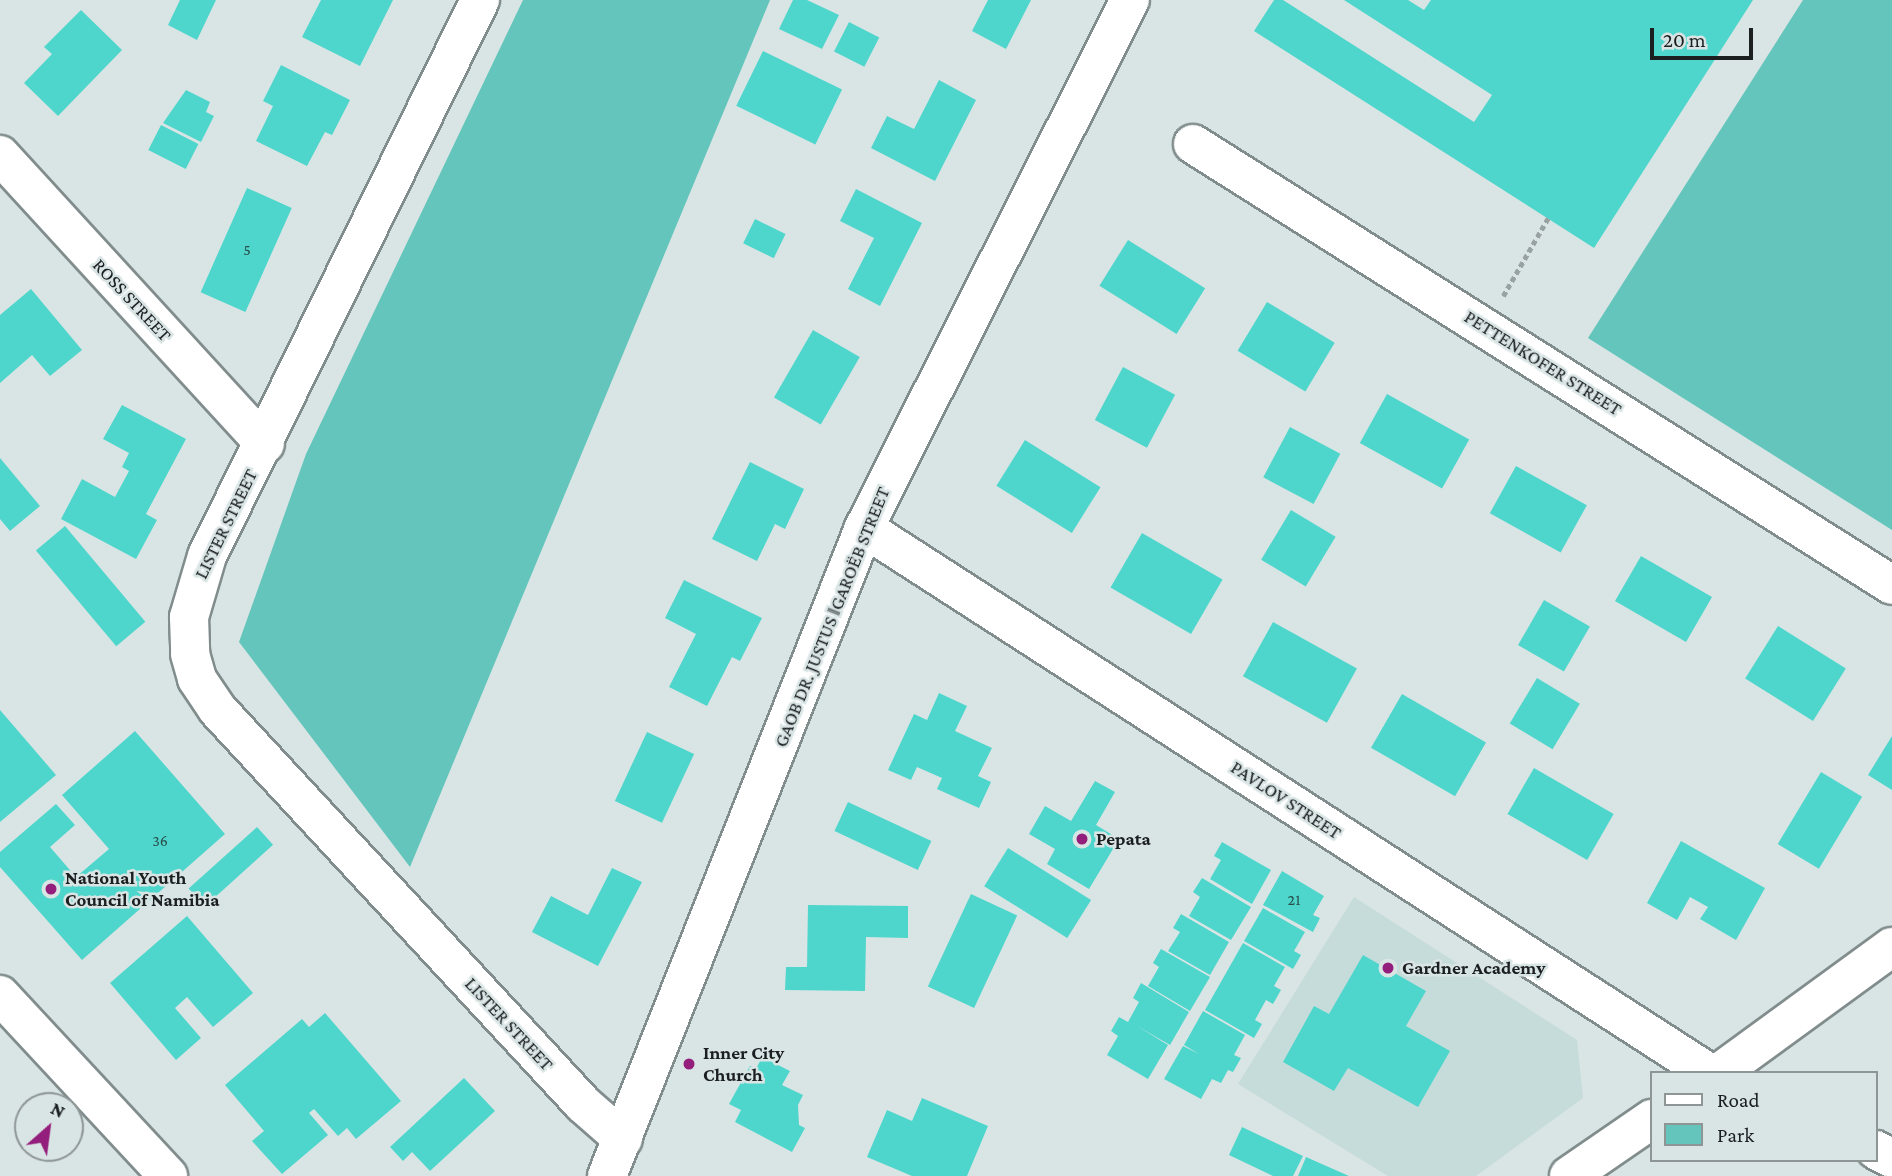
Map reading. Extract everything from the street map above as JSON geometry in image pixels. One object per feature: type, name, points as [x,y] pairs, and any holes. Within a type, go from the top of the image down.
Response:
[{"type":"street","name":"LISTER STREET","points":[[480,0],[195,585],[189,617],[197,679],[217,709],[555,1074],[619,1165]]},
{"type":"street","name":"GAOB DR. JUSTUS ǁGAROËB STREET","points":[[619,1165],[864,528],[1130,0]]},
{"type":"street","name":"PETTENKOFER STREET","points":[[1193,144],[1892,585]]},
{"type":"street","name":"ROSS STREET","points":[[0,155],[265,444]]},
{"type":"street","name":"PAVLOV STREET","points":[[864,528],[1706,1071]]},
{"type":"street","points":[[1722,1071],[1892,947]]},
{"type":"street","points":[[0,995],[168,1176]]},
{"type":"street","points":[[1569,1176],[1650,1120]]},
{"type":"path","points":[[1485,326],[1548,218]]},
{"type":"shaded area","name":"Gardner Academy","points":[[1354,897],[1577,1040],[1583,1098],[1476,1176],[1388,1176],[1238,1084]]},
{"type":"green space","points":[[523,0],[770,0],[410,867],[239,642],[306,454]]},
{"type":"green space","points":[[1803,0],[1892,0],[1892,530],[1588,338]]},
{"type":"building","points":[[180,0],[216,0],[197,40],[168,25]]},
{"type":"building","points":[[321,0],[393,0],[360,66],[302,37]]},
{"type":"building","points":[[793,0],[807,0],[839,15],[822,49],[779,29]]},
{"type":"building","points":[[988,0],[1031,0],[1006,49],[972,31]]},
{"type":"building","points":[[1274,0],[1283,0],[1474,122],[1492,95],[1344,0],[1408,0],[1424,10],[1431,0],[1753,0],[1594,248],[1254,31]]},
{"type":"building","points":[[81,10],[122,50],[58,116],[24,83],[52,54],[44,47]]},
{"type":"building","points":[[849,22],[879,37],[864,67],[834,51]]},
{"type":"building","points":[[763,51],[842,90],[815,144],[736,106]]},
{"type":"building","points":[[281,65],[350,100],[332,135],[325,132],[307,166],[256,141],[273,106],[263,101]]},
{"type":"building","points":[[939,80],[976,100],[935,181],[871,148],[887,116],[914,129]]},
{"type":"building","points":[[186,90],[210,102],[206,112],[214,116],[201,142],[163,123]]},
{"type":"building","points":[[161,125],[198,144],[186,169],[148,150]]},
{"type":"building","points":[[247,188],[292,208],[245,312],[201,292]]},
{"type":"building","points":[[856,189],[922,223],[880,306],[848,289],[874,238],[840,221]]},
{"type":"building","points":[[755,219],[786,234],[774,258],[743,243]]},
{"type":"building","points":[[1128,240],[1205,288],[1177,334],[1099,286]]},
{"type":"building","points":[[31,289],[82,350],[50,376],[32,355],[0,383],[0,315]]},
{"type":"building","points":[[1267,302],[1335,343],[1305,392],[1238,351]]},
{"type":"building","points":[[813,330],[860,357],[821,425],[774,398]]},
{"type":"building","points":[[1123,367],[1175,395],[1147,448],[1095,420]]},
{"type":"building","points":[[1387,394],[1469,440],[1442,489],[1360,443]]},
{"type":"building","points":[[122,405],[186,439],[146,514],[157,520],[136,559],[61,519],[82,479],[115,497],[129,471],[122,467],[129,453],[103,439]]},
{"type":"building","points":[[1290,427],[1340,454],[1314,504],[1263,477]]},
{"type":"building","points":[[1025,440],[1100,487],[1072,533],[996,486]]},
{"type":"building","points":[[0,458],[40,506],[10,531],[0,519]]},
{"type":"building","points":[[750,462],[804,489],[785,529],[775,524],[757,561],[712,539]]},
{"type":"building","points":[[1516,466],[1587,505],[1561,552],[1490,513]]},
{"type":"building","points":[[1291,510],[1336,537],[1306,586],[1261,560]]},
{"type":"building","points":[[65,526],[145,622],[116,646],[36,550]]},
{"type":"building","points":[[1142,533],[1223,580],[1191,634],[1110,588]]},
{"type":"building","points":[[1641,556],[1712,597],[1686,642],[1615,601]]},
{"type":"building","points":[[684,580],[762,618],[740,661],[732,657],[707,706],[669,687],[696,634],[665,618]]},
{"type":"building","points":[[1544,600],[1590,627],[1564,672],[1518,645]]},
{"type":"building","points":[[1273,622],[1357,669],[1327,723],[1243,676]]},
{"type":"building","points":[[1778,626],[1846,668],[1813,721],[1745,679]]},
{"type":"building","points":[[1537,678],[1580,704],[1553,749],[1510,723]]},
{"type":"building","points":[[939,693],[967,706],[955,731],[992,748],[978,776],[991,782],[979,808],[937,789],[942,778],[917,767],[911,780],[888,770],[914,714],[927,720]]},
{"type":"building","points":[[1402,694],[1486,742],[1455,796],[1371,748]]},
{"type":"building","points":[[0,710],[56,775],[0,822]]},
{"type":"building","points":[[135,731],[225,834],[82,960],[0,867],[0,852],[56,804],[75,825],[50,847],[76,877],[109,849],[62,795]]},
{"type":"building","points":[[647,732],[694,754],[662,823],[615,801]]},
{"type":"building","points":[[1892,736],[1892,790],[1868,775]]},
{"type":"building","points":[[1534,768],[1614,814],[1587,860],[1508,814]]},
{"type":"building","points":[[1821,772],[1862,797],[1819,869],[1778,844]]},
{"type":"building","points":[[1095,781],[1115,792],[1096,825],[1119,839],[1089,889],[1047,864],[1055,849],[1029,834],[1045,806],[1071,821]]},
{"type":"building","points":[[848,802],[931,841],[918,870],[834,831]]},
{"type":"building","points":[[257,827],[273,845],[205,906],[189,889]]},
{"type":"building","points":[[1681,841],[1765,888],[1736,940],[1700,919],[1708,907],[1690,897],[1677,920],[1647,903]]},
{"type":"building","points":[[1222,842],[1271,870],[1252,904],[1210,879],[1221,860],[1214,856]]},
{"type":"building","points":[[1008,848],[1091,900],[1067,938],[984,886]]},
{"type":"building","points":[[612,868],[642,882],[598,966],[532,932],[551,896],[588,915]]},
{"type":"building","points":[[1282,871],[1324,896],[1313,915],[1320,918],[1313,932],[1263,905]]},
{"type":"building","points":[[1202,878],[1251,907],[1231,940],[1189,916],[1200,897],[1193,892]]},
{"type":"building","points":[[971,894],[1017,916],[974,1008],[928,986]]},
{"type":"building","points":[[808,905],[908,906],[908,938],[866,937],[865,991],[785,990],[786,967],[807,967]]},
{"type":"building","points":[[1263,908],[1305,932],[1294,951],[1301,955],[1293,969],[1244,941]]},
{"type":"building","points":[[1181,914],[1229,942],[1210,975],[1168,951],[1180,932],[1173,928]]},
{"type":"building","points":[[187,916],[253,993],[213,1027],[187,997],[175,1008],[201,1038],[176,1060],[110,983]]},
{"type":"building","points":[[1243,943],[1285,967],[1274,986],[1281,990],[1273,1004],[1266,1000],[1255,1020],[1262,1024],[1254,1038],[1205,1010]]},
{"type":"building","points":[[1161,949],[1210,977],[1190,1011],[1148,986],[1159,967],[1153,963]]},
{"type":"building","points":[[1363,955],[1426,991],[1406,1026],[1450,1051],[1418,1107],[1348,1068],[1334,1091],[1283,1062],[1314,1006],[1329,1014]]},
{"type":"building","points":[[1141,983],[1189,1012],[1170,1045],[1137,1026],[1168,1045],[1148,1079],[1107,1055],[1118,1036],[1111,1031],[1119,1017],[1128,1022],[1139,1002],[1133,998]]},
{"type":"building","points":[[1203,1011],[1245,1035],[1234,1055],[1241,1058],[1233,1072],[1228,1070],[1221,1083],[1212,1079],[1201,1099],[1164,1079],[1183,1046],[1199,1054],[1184,1045]]},
{"type":"building","points":[[325,1013],[401,1101],[356,1139],[347,1128],[338,1136],[314,1109],[309,1113],[328,1135],[282,1174],[252,1141],[264,1131],[225,1085],[302,1019],[309,1027]]},
{"type":"building","points":[[762,1057],[790,1071],[782,1085],[803,1095],[798,1105],[799,1125],[805,1128],[792,1152],[735,1122],[741,1110],[729,1104],[750,1066],[756,1069]]},
{"type":"building","points":[[464,1078],[495,1111],[430,1171],[412,1152],[403,1161],[390,1147]]},
{"type":"building","points":[[922,1098],[988,1126],[967,1176],[912,1176],[867,1157],[887,1110],[912,1121]]},
{"type":"building","points":[[1242,1127],[1303,1156],[1293,1176],[1273,1176],[1229,1155]]},
{"type":"building","points":[[1306,1157],[1349,1176],[1298,1176]]},
{"type":"place","name":"Pepata","points":[[1082,839]]},
{"type":"place","name":"National Youth Council of Namibia","points":[[51,889]]},
{"type":"place","name":"Gardner Academy","points":[[1388,968]]},
{"type":"place","name":"Inner City Church","points":[[689,1064]]}]
